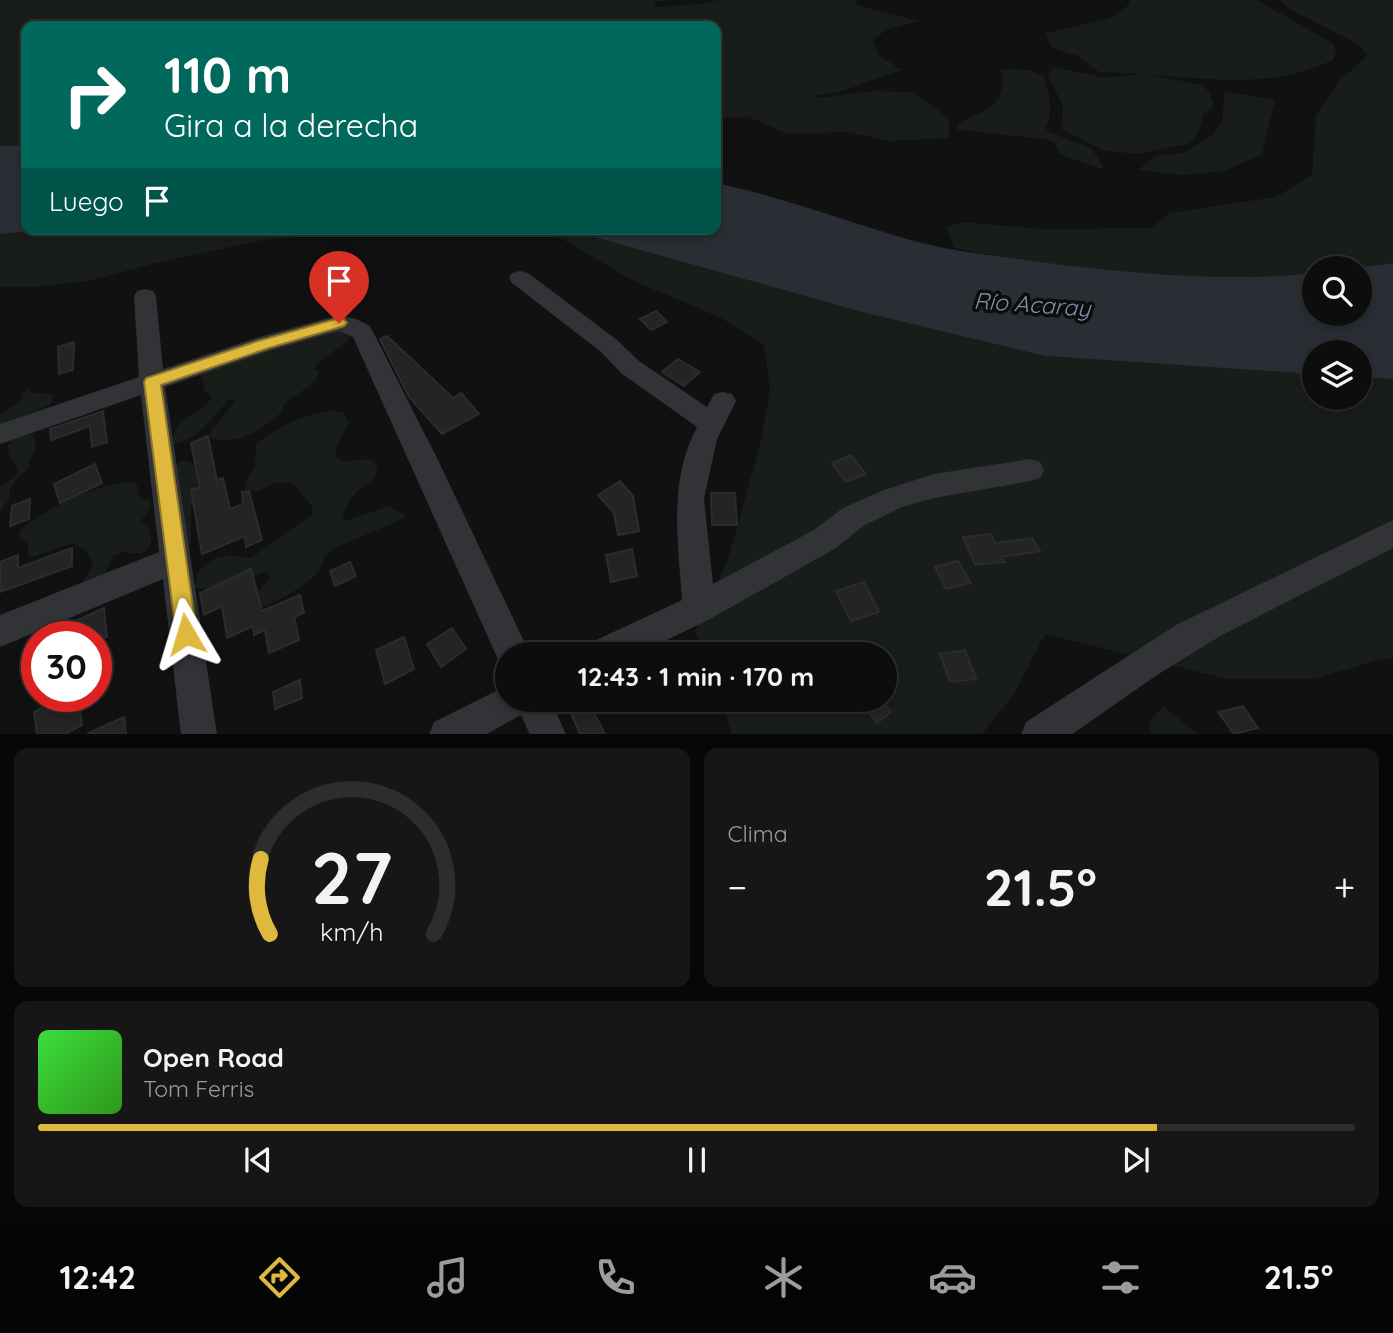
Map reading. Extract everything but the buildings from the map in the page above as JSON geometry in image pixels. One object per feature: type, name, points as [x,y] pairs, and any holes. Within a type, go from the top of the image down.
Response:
[{"type":"street","points":[[520,278],[609,346],[630,367],[717,412],[698,459],[690,499],[699,608]]},
{"type":"street","points":[[145,296],[152,382],[199,734]]},
{"type":"street","points":[[0,434],[264,344],[339,323],[348,324],[362,332],[507,642]]},
{"type":"street","points":[[629,642],[699,608],[825,540],[853,517],[894,498],[934,486],[1030,470]]},
{"type":"street","points":[[1039,734],[1207,625],[1364,551],[1393,533]]},
{"type":"street","points":[[0,631],[177,559]]},
{"type":"street","points":[[447,734],[495,709]]},
{"type":"street","points":[[538,712],[548,734]]},
{"type":"shaded area","points":[[0,0],[675,0],[657,1],[653,7],[701,4],[718,0],[855,0],[857,5],[918,21],[886,30],[873,40],[878,55],[902,70],[839,92],[812,96],[818,98],[872,91],[912,92],[949,118],[949,138],[888,141],[849,132],[787,134],[747,116],[721,119],[721,21],[21,21],[21,145],[0,146]]},
{"type":"shaded area","points":[[1129,0],[1257,0],[1334,44],[1336,53],[1333,60],[1310,69],[1265,79],[1221,80],[1151,75],[1204,85],[1213,100],[1213,108],[1204,113],[1198,133],[1190,143],[1139,154],[1105,151],[1061,129],[1063,107],[1048,75],[1053,67],[1106,78],[1143,74],[1099,72],[1078,56],[1052,48],[1045,33],[1110,18],[1130,4]]},
{"type":"shaded area","points":[[1279,0],[1393,0],[1393,263],[1372,266],[1372,256],[1302,256],[1302,274],[1180,276],[1087,269],[954,248],[946,227],[961,222],[1042,229],[1152,228],[1169,213],[1276,197],[1312,175],[1316,116],[1338,82],[1368,55],[1356,43],[1289,9]]},
{"type":"shaded area","points":[[1001,69],[1030,70],[1044,76],[1050,109],[1045,128],[1051,133],[1091,148],[1104,168],[1059,154],[1055,143],[1044,139],[958,130],[956,125],[984,111],[997,100],[1003,82]]},
{"type":"shaded area","points":[[1225,92],[1275,100],[1261,155],[1225,171],[1181,175],[1138,170],[1155,156],[1184,153],[1212,135],[1222,122]]},
{"type":"shaded area","points":[[0,234],[315,235],[258,241],[151,264],[90,281],[33,287],[0,287]]},
{"type":"shaded area","points":[[548,235],[586,235],[862,312],[1045,356],[1302,373],[1302,410],[1372,410],[1372,378],[1393,379],[1393,659],[1382,659],[1314,679],[1227,679],[1045,634],[1014,694],[982,734],[732,734],[724,712],[897,712],[897,642],[699,642],[695,631],[728,560],[761,441],[770,390],[764,345],[721,318],[632,280],[562,239]]},
{"type":"shaded area","points":[[321,324],[348,333],[350,337],[318,364],[314,369],[319,372],[316,378],[307,388],[291,398],[277,416],[260,429],[240,438],[210,438],[210,432],[236,400],[229,399],[196,434],[180,443],[172,444],[174,434],[183,421],[201,409],[212,397],[203,390],[204,380],[199,374]]},
{"type":"shaded area","points":[[31,387],[30,393],[53,394],[51,404],[0,426],[0,414],[17,404],[23,397],[22,393]]},
{"type":"shaded area","points":[[331,411],[343,412],[349,423],[337,445],[335,456],[344,461],[370,459],[377,466],[373,479],[350,500],[343,514],[344,521],[390,506],[407,517],[335,548],[324,558],[322,566],[308,581],[287,595],[259,608],[249,601],[269,579],[268,571],[220,589],[195,588],[197,573],[216,558],[234,555],[251,558],[313,514],[311,505],[293,483],[274,483],[259,491],[245,489],[248,476],[255,466],[256,444],[291,422]]},
{"type":"shaded area","points":[[29,432],[35,438],[36,449],[29,462],[30,467],[15,481],[10,489],[9,499],[0,512],[0,486],[13,478],[18,471],[10,455],[9,443],[11,438]]},
{"type":"shaded area","points":[[183,460],[199,465],[206,481],[191,506],[191,544],[179,549],[174,466]]},
{"type":"shaded area","points":[[134,482],[142,498],[150,500],[151,507],[140,522],[149,529],[151,535],[150,547],[142,554],[124,552],[113,556],[105,574],[85,586],[84,578],[91,570],[93,562],[85,550],[73,543],[30,558],[27,552],[28,544],[19,536],[21,529],[74,498],[104,487]]},
{"type":"shaded area","points":[[1163,706],[1197,734],[1151,734],[1149,723]]},
{"type":"water","points":[[21,145],[21,232],[0,234],[0,146]]},
{"type":"water","name":"Río Acaray","points":[[721,184],[790,202],[914,241],[976,253],[1142,273],[1211,277],[1302,274],[1302,326],[1372,326],[1372,266],[1393,263],[1393,379],[1372,378],[1372,340],[1302,340],[1302,373],[1045,356],[862,312],[586,235],[721,235]]},
{"type":"route","points":[[186,634],[152,382],[264,344],[339,323]]}]
